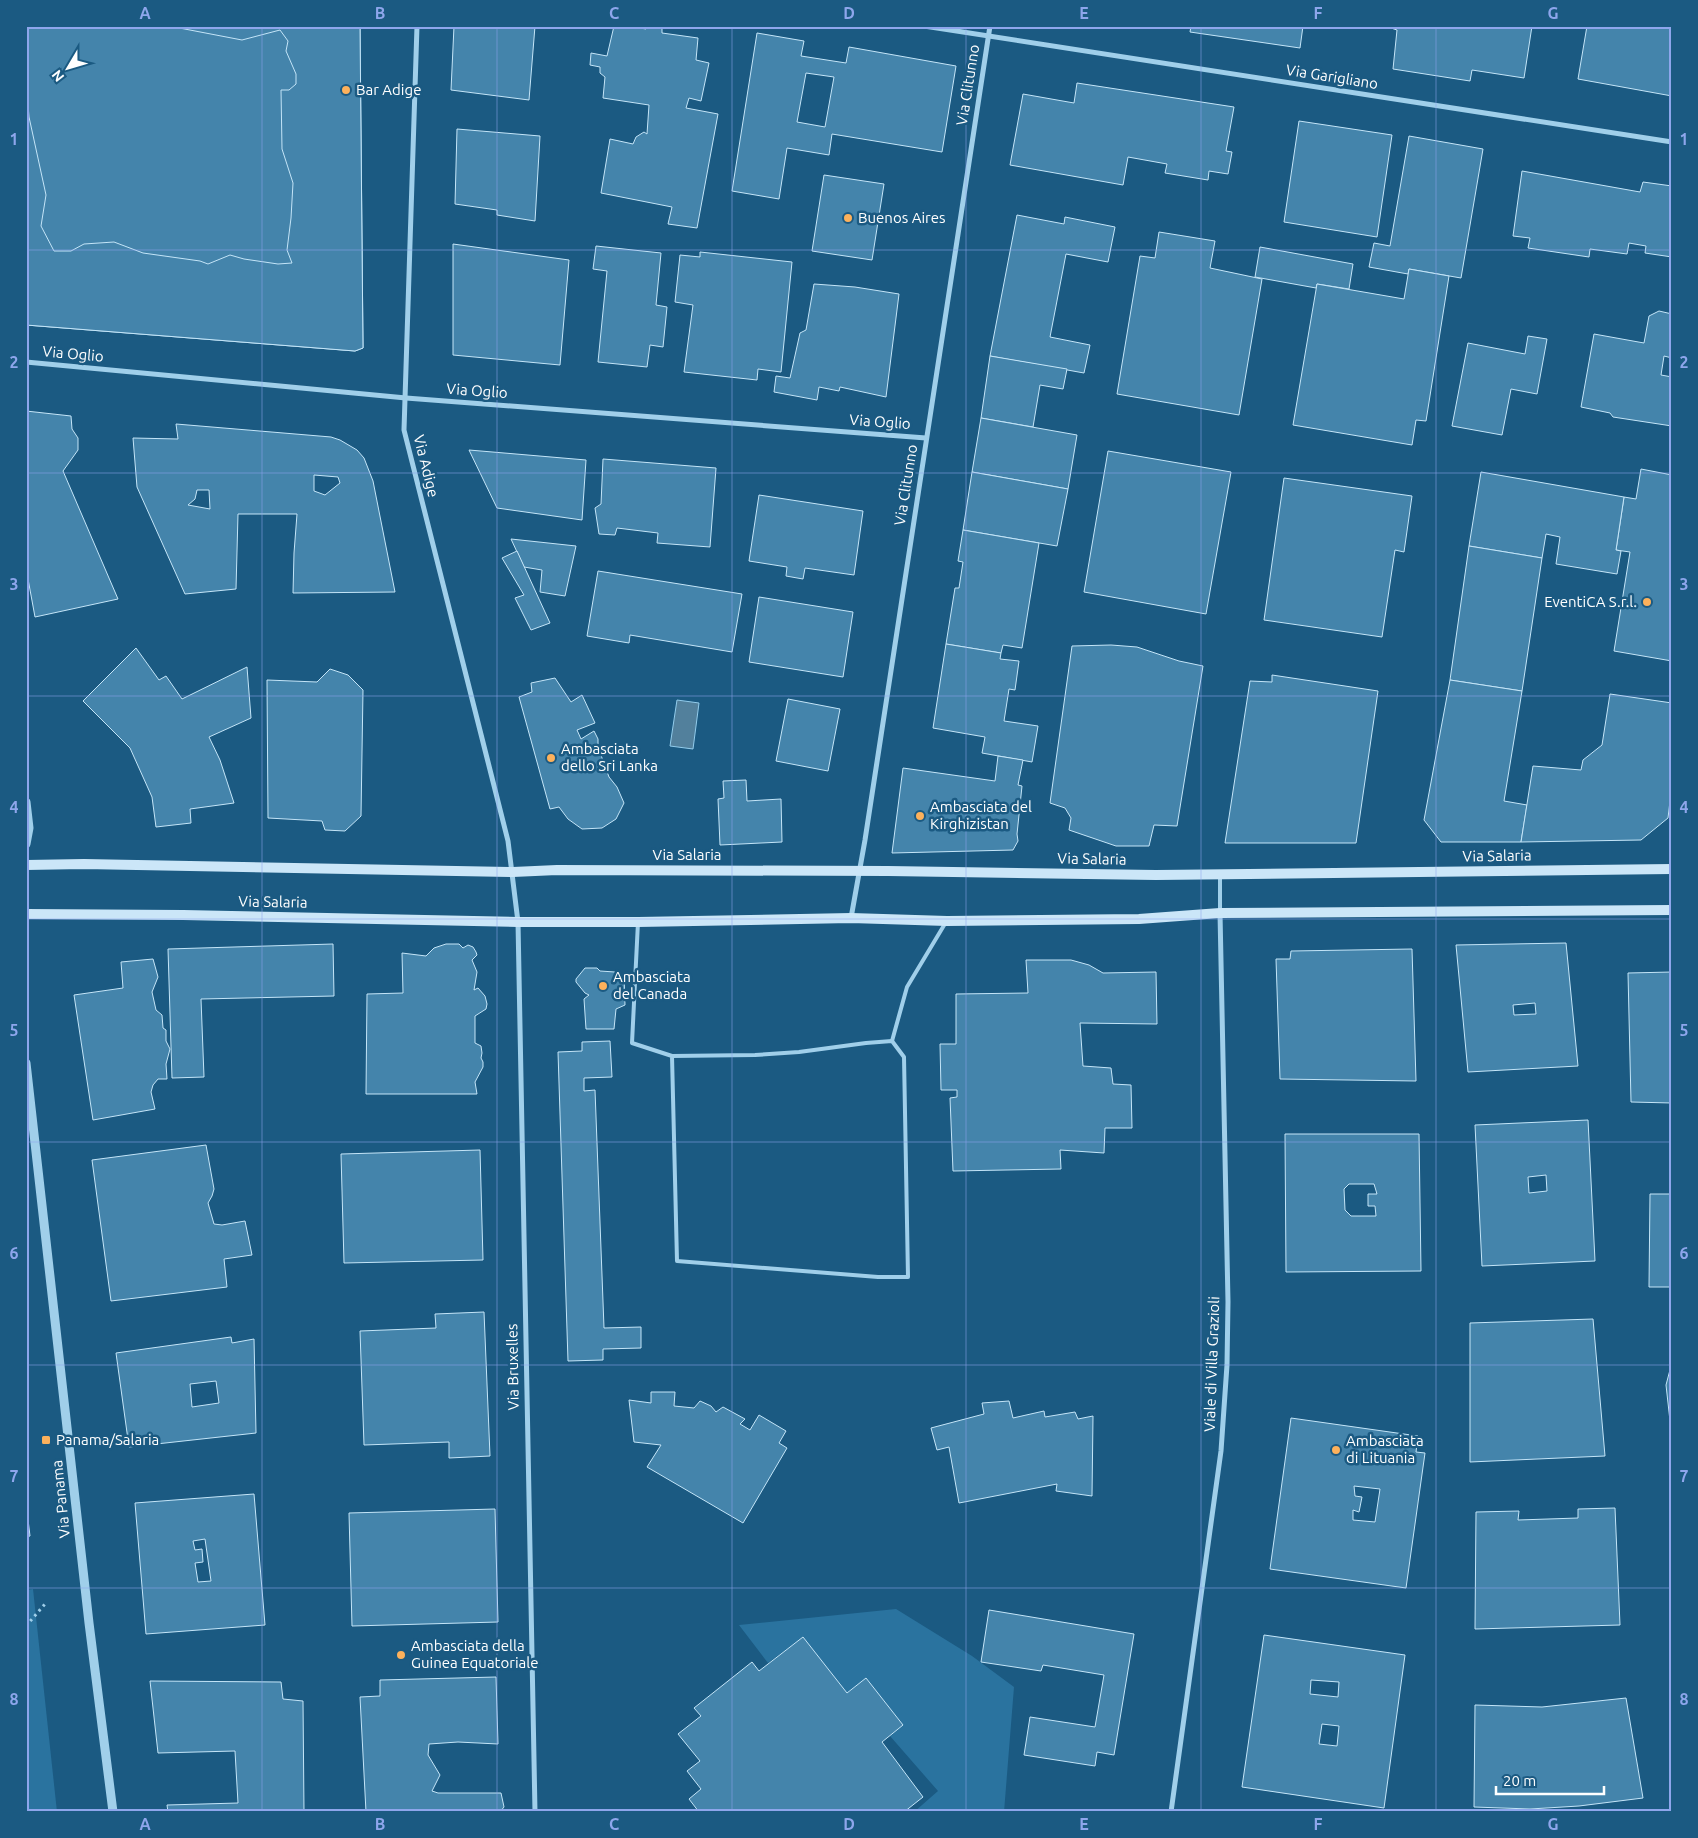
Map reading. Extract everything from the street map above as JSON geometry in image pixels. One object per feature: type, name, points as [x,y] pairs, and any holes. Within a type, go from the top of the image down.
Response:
[{"type":"main road","name":"Via Salaria","points":[[26,864],[513,872],[556,870],[860,871],[1220,875],[1672,869]]},
{"type":"main road","name":"Via Salaria","points":[[26,914],[184,915],[518,922],[638,922],[851,918],[947,921],[1139,918],[1220,913],[1672,910]]},
{"type":"street","name":"Via Adige","points":[[417,26],[404,430],[508,841],[513,872]]},
{"type":"street","name":"Via Garigliano","points":[[924,26],[1672,142]]},
{"type":"street","name":"Via Clitunno","points":[[851,918],[860,871],[990,26]]},
{"type":"street","name":"Via Oglio","points":[[26,362],[406,398],[926,438]]},
{"type":"street","points":[[26,802],[29,828],[26,844]]},
{"type":"street","points":[[513,872],[518,922]]},
{"type":"street","name":"Viale di Villa Grazioli","points":[[1172,1812],[1221,1451],[1227,1365],[1228,1292],[1220,913]]},
{"type":"street","name":"Via Bruxelles","points":[[518,922],[535,1812]]},
{"type":"street","name":"Via Panama","points":[[26,1063],[89,1623],[113,1812]]},
{"type":"lane","points":[[1220,875],[1220,913]]},
{"type":"lane","points":[[892,1041],[907,987],[947,921]]},
{"type":"lane","points":[[638,922],[632,1043],[672,1056],[755,1055],[892,1041]]},
{"type":"lane","points":[[672,1056],[677,1261],[878,1277],[908,1277],[904,1058],[892,1041]]},
{"type":"path","points":[[26,1626],[45,1604]]},
{"type":"shaded area","points":[[677,700],[699,703],[693,749],[670,746]]},
{"type":"shaded area","points":[[33,1589],[57,1812],[26,1812],[26,1590]]},
{"type":"shaded area","points":[[896,1609],[972,1656],[1014,1687],[1004,1812],[914,1812],[938,1791],[890,1736],[903,1725],[866,1678],[847,1693],[803,1637],[768,1663],[739,1625]]},
{"type":"building","points":[[26,26],[360,26],[363,348],[355,351],[26,325]]},
{"type":"building","points":[[169,26],[360,26],[363,348],[355,351],[26,325],[26,80],[29,117],[46,195],[41,226],[54,251],[71,251],[84,244],[114,242],[143,253],[200,261],[208,264],[230,255],[278,264],[292,263],[287,250],[293,183],[282,149],[281,90],[289,90],[296,84],[296,74],[286,51],[288,41],[280,30],[242,40]]},
{"type":"building","points":[[454,26],[535,26],[529,100],[451,90]]},
{"type":"building","points":[[614,26],[646,29],[646,26],[651,26],[662,28],[662,33],[698,38],[696,60],[709,63],[701,101],[689,98],[686,108],[718,114],[697,228],[668,224],[672,207],[601,193],[610,139],[633,144],[636,137],[644,132],[647,134],[649,105],[603,98],[605,77],[600,73],[600,67],[590,65],[591,53],[607,56]]},
{"type":"building","points":[[1191,26],[1303,26],[1300,48],[1190,32]]},
{"type":"building","points":[[1385,26],[1532,26],[1524,78],[1472,70],[1470,81],[1393,69],[1397,30]]},
{"type":"building","points":[[1587,26],[1672,26],[1672,96],[1578,79]]},
{"type":"building","points":[[757,33],[804,41],[801,56],[846,63],[849,47],[956,66],[942,152],[832,134],[829,155],[787,148],[779,199],[732,191]],"holes":[[[806,73],[834,77],[825,127],[797,122]]]},
{"type":"building","points":[[1077,83],[1234,107],[1226,151],[1232,152],[1228,174],[1209,171],[1208,180],[1165,173],[1167,164],[1128,157],[1123,185],[1010,165],[1023,94],[1074,103]]},
{"type":"building","points":[[1299,121],[1392,135],[1377,237],[1284,222]]},
{"type":"building","points":[[457,129],[540,136],[535,221],[497,215],[497,210],[455,204]]},
{"type":"building","points":[[1409,136],[1483,149],[1461,278],[1409,269],[1408,274],[1369,267],[1374,243],[1390,246]]},
{"type":"building","points":[[1522,171],[1640,192],[1643,182],[1672,186],[1672,257],[1645,253],[1646,246],[1629,243],[1627,254],[1590,249],[1589,257],[1528,248],[1530,238],[1513,236]]},
{"type":"building","name":"Buenos Aires","points":[[824,175],[884,184],[872,260],[812,251]]},
{"type":"building","points":[[1017,215],[1064,224],[1065,217],[1115,227],[1108,262],[1066,254],[1050,337],[1090,345],[1084,373],[990,356]]},
{"type":"building","points":[[1159,232],[1215,241],[1210,268],[1262,279],[1239,415],[1117,394],[1140,256],[1155,258]]},
{"type":"building","points":[[453,244],[569,260],[560,365],[453,355]]},
{"type":"building","points":[[596,246],[661,253],[656,305],[667,307],[663,347],[650,345],[647,367],[598,362],[607,271],[593,269]]},
{"type":"building","points":[[1260,247],[1353,264],[1349,289],[1317,284],[1316,288],[1255,277]]},
{"type":"building","points":[[700,252],[792,262],[781,372],[758,369],[757,380],[684,372],[693,305],[675,302],[680,255],[700,257]]},
{"type":"building","points":[[1409,269],[1449,276],[1426,421],[1416,420],[1412,445],[1293,425],[1317,284],[1404,299]]},
{"type":"building","points":[[814,284],[855,287],[899,294],[886,397],[840,387],[839,391],[819,387],[817,400],[774,392],[776,376],[790,378],[800,333],[806,330]]},
{"type":"building","points":[[1659,311],[1672,314],[1672,358],[1664,356],[1661,375],[1672,377],[1672,426],[1613,417],[1610,413],[1581,407],[1594,334],[1644,343],[1649,316]]},
{"type":"building","points":[[1528,336],[1547,339],[1537,394],[1511,389],[1502,435],[1452,426],[1468,343],[1525,354]]},
{"type":"building","points":[[990,356],[1067,369],[1063,389],[1040,385],[1033,427],[981,418]]},
{"type":"building","points":[[26,411],[71,416],[72,429],[78,438],[78,450],[63,471],[118,599],[35,617],[26,568]]},
{"type":"building","points":[[981,418],[1077,435],[1068,489],[972,472]]},
{"type":"building","points":[[176,424],[331,437],[357,450],[364,458],[373,481],[395,592],[293,593],[297,514],[238,514],[236,589],[185,594],[137,487],[133,438],[178,439]],"holes":[[[314,475],[338,477],[340,483],[325,495],[314,491]],[[197,490],[209,490],[210,509],[188,505],[195,499]]]},
{"type":"building","points":[[469,450],[586,460],[582,520],[497,508]]},
{"type":"building","points":[[1108,451],[1231,472],[1206,614],[1084,592]]},
{"type":"building","points":[[603,459],[716,468],[710,547],[657,543],[658,533],[617,528],[615,535],[599,534],[595,508],[601,504]]},
{"type":"building","name":"EventiCA S.r.l.","points":[[1641,469],[1672,475],[1672,661],[1614,651],[1630,552],[1616,550],[1624,497],[1636,499]]},
{"type":"building","points":[[972,472],[1068,489],[1057,546],[963,530]]},
{"type":"building","points":[[1481,472],[1624,497],[1616,550],[1621,551],[1617,574],[1556,564],[1560,537],[1546,534],[1542,558],[1469,546]]},
{"type":"building","points":[[1284,478],[1412,496],[1404,552],[1395,550],[1382,637],[1264,620]]},
{"type":"building","points":[[759,495],[863,511],[854,575],[805,568],[803,579],[786,576],[787,567],[749,561]]},
{"type":"building","points":[[963,530],[1039,543],[1022,648],[1003,645],[1001,653],[946,644],[955,588],[959,588],[963,562],[958,561]]},
{"type":"building","points":[[511,539],[576,546],[565,596],[540,592],[542,570],[524,567]]},
{"type":"building","points":[[1469,546],[1542,558],[1522,691],[1450,680]]},
{"type":"building","points":[[517,551],[550,623],[531,630],[515,598],[524,595],[502,558]]},
{"type":"building","points":[[598,571],[742,594],[732,652],[630,635],[629,643],[587,636]]},
{"type":"building","points":[[759,597],[853,612],[843,677],[749,662]]},
{"type":"building","points":[[946,644],[1001,653],[1000,659],[1019,661],[1015,690],[1009,689],[1004,721],[1038,726],[1032,762],[982,753],[985,737],[933,728]]},
{"type":"building","points":[[1111,645],[1137,647],[1179,661],[1203,666],[1177,826],[1154,825],[1149,846],[1116,846],[1069,830],[1071,818],[1065,808],[1050,803],[1072,646]]},
{"type":"building","points":[[136,648],[159,680],[166,676],[182,699],[247,667],[251,718],[209,737],[220,760],[234,803],[190,809],[191,823],[156,827],[152,797],[130,748],[83,701]]},
{"type":"building","points":[[330,669],[348,675],[363,690],[361,816],[345,831],[325,830],[322,821],[268,818],[267,680],[317,682]]},
{"type":"building","points":[[1272,675],[1378,691],[1356,843],[1225,843],[1250,681],[1272,682]]},
{"type":"building","points":[[555,678],[571,702],[582,695],[595,723],[577,730],[581,739],[594,731],[609,777],[617,787],[624,803],[616,819],[602,828],[582,829],[568,819],[559,807],[550,809],[519,697],[532,692],[531,683]]},
{"type":"building","points":[[1450,680],[1522,691],[1504,801],[1527,805],[1521,842],[1441,842],[1424,820]]},
{"type":"building","points":[[1610,694],[1672,703],[1672,784],[1668,818],[1641,840],[1521,842],[1533,766],[1581,770],[1583,760],[1602,745]]},
{"type":"building","points":[[788,699],[840,709],[828,771],[776,761]]},
{"type":"building","points":[[998,756],[1023,760],[1018,785],[1022,786],[1017,834],[1018,841],[1013,850],[892,853],[903,768],[995,781]]},
{"type":"building","points":[[746,780],[747,801],[781,799],[782,842],[720,845],[718,799],[724,798],[723,781]]},
{"type":"building","points":[[1566,943],[1578,1066],[1468,1072],[1456,945]],"holes":[[[1535,1003],[1536,1014],[1514,1015],[1513,1005]]]},
{"type":"building","points":[[333,944],[334,996],[201,999],[204,1077],[172,1078],[168,949]]},
{"type":"building","points":[[446,944],[459,944],[463,948],[468,945],[473,947],[477,955],[472,960],[477,972],[474,990],[478,988],[485,996],[487,1004],[486,1009],[475,1016],[475,1043],[481,1046],[483,1062],[483,1067],[475,1082],[477,1094],[366,1094],[367,994],[403,993],[402,953],[426,956],[434,948]]},
{"type":"building","points":[[1412,949],[1416,1081],[1280,1079],[1276,959],[1290,959],[1291,951]]},
{"type":"building","points":[[153,959],[158,977],[152,992],[156,1010],[162,1015],[163,1028],[166,1030],[166,1041],[170,1049],[166,1064],[167,1079],[158,1079],[153,1085],[151,1092],[155,1109],[93,1120],[74,995],[123,988],[121,962]]},
{"type":"building","points":[[1026,960],[1071,960],[1089,965],[1103,973],[1156,972],[1157,1024],[1080,1023],[1083,1066],[1111,1068],[1113,1084],[1131,1085],[1132,1128],[1105,1128],[1104,1153],[1060,1150],[1061,1169],[953,1171],[950,1098],[957,1097],[957,1090],[941,1090],[940,1044],[956,1044],[956,994],[1028,993]]},
{"type":"building","points":[[585,968],[597,968],[600,971],[615,972],[615,975],[624,976],[625,1005],[616,1009],[614,1029],[586,1029],[584,999],[589,995],[576,982],[576,979]]},
{"type":"building","points":[[1672,972],[1672,1103],[1631,1102],[1628,973]]},
{"type":"building","points":[[610,1041],[612,1077],[584,1078],[584,1091],[595,1090],[604,1328],[641,1327],[641,1348],[603,1349],[603,1360],[568,1361],[558,1052],[582,1051],[582,1042]]},
{"type":"building","points":[[1588,1120],[1595,1261],[1482,1266],[1475,1125]],"holes":[[[1546,1175],[1547,1191],[1529,1193],[1528,1177]]]},
{"type":"building","points":[[1285,1134],[1419,1134],[1421,1271],[1286,1272]],"holes":[[[1349,1184],[1374,1184],[1377,1194],[1368,1194],[1368,1206],[1375,1206],[1376,1216],[1351,1216],[1345,1210],[1344,1189]]]},
{"type":"building","points":[[206,1145],[214,1189],[208,1203],[214,1224],[222,1225],[245,1221],[252,1255],[224,1259],[227,1287],[111,1301],[92,1160]]},
{"type":"building","points":[[480,1150],[483,1260],[344,1263],[341,1154]]},
{"type":"building","points":[[1650,1194],[1672,1194],[1672,1287],[1649,1287]]},
{"type":"building","points":[[484,1312],[490,1456],[449,1458],[449,1442],[364,1445],[360,1331],[436,1328],[435,1314]]},
{"type":"building","points":[[1593,1319],[1605,1456],[1470,1462],[1470,1323]]},
{"type":"building","points":[[231,1337],[232,1343],[254,1339],[256,1433],[129,1447],[116,1353]],"holes":[[[216,1381],[219,1403],[192,1407],[190,1384]]]},
{"type":"building","points":[[1672,1366],[1672,1439],[1666,1385]]},
{"type":"building","points":[[651,1392],[675,1392],[674,1406],[694,1408],[700,1401],[711,1406],[716,1412],[723,1407],[745,1419],[740,1424],[750,1430],[759,1415],[786,1431],[779,1443],[787,1448],[743,1523],[647,1467],[661,1445],[634,1442],[629,1400],[651,1403]]},
{"type":"building","points":[[1009,1401],[1013,1418],[1044,1411],[1045,1417],[1075,1412],[1078,1419],[1093,1416],[1092,1496],[1056,1491],[1057,1484],[959,1503],[949,1447],[937,1450],[931,1428],[984,1414],[982,1403]]},
{"type":"building","points":[[1291,1418],[1418,1436],[1416,1452],[1425,1453],[1406,1588],[1270,1569]],"holes":[[[1354,1486],[1380,1489],[1375,1522],[1353,1520],[1353,1510],[1359,1512],[1362,1497],[1355,1496]]]},
{"type":"building","points":[[254,1494],[265,1625],[146,1634],[135,1503]],"holes":[[[205,1539],[211,1581],[198,1582],[195,1563],[203,1562],[202,1549],[195,1550],[193,1541]]]},
{"type":"building","points":[[26,1503],[30,1536],[26,1537]]},
{"type":"building","points":[[1615,1508],[1620,1625],[1475,1629],[1476,1512],[1519,1511],[1518,1520],[1578,1518],[1578,1509]]},
{"type":"building","points":[[495,1509],[498,1622],[352,1626],[349,1513]]},
{"type":"building","points":[[989,1610],[1134,1634],[1114,1755],[1097,1752],[1095,1766],[1024,1755],[1030,1717],[1095,1727],[1104,1675],[1043,1665],[1041,1671],[981,1662]]},
{"type":"building","points":[[1264,1635],[1405,1655],[1384,1808],[1242,1787]],"holes":[[[1311,1680],[1339,1682],[1338,1697],[1310,1694]],[[1322,1724],[1339,1726],[1337,1746],[1319,1744]]]},
{"type":"building","points":[[803,1637],[847,1693],[866,1678],[903,1725],[882,1742],[923,1797],[904,1812],[699,1812],[689,1799],[701,1789],[687,1771],[700,1761],[678,1734],[701,1716],[694,1708],[752,1662],[759,1671]]},
{"type":"building","points":[[496,1677],[498,1744],[458,1742],[429,1744],[428,1755],[440,1775],[432,1791],[438,1793],[501,1793],[504,1807],[500,1812],[366,1812],[360,1697],[380,1696],[380,1680]]},
{"type":"building","points":[[150,1681],[281,1682],[283,1699],[303,1701],[304,1812],[168,1812],[167,1805],[238,1803],[235,1751],[158,1753]]},
{"type":"building","points":[[1626,1698],[1643,1798],[1579,1806],[1530,1809],[1474,1807],[1475,1705],[1542,1707]]},
{"type":"place","name":"Bar Adige","points":[[346,90]]},
{"type":"place","name":"Buenos Aires","points":[[848,218]]},
{"type":"place","name":"EventiCA S.r.l.","points":[[1647,602]]},
{"type":"place","name":"Ambasciata dello Sri Lanka","points":[[551,758]]},
{"type":"place","name":"Ambasciata del Kirghizistan","points":[[920,816]]},
{"type":"place","name":"Ambasciata del Canada","points":[[603,986]]},
{"type":"place","name":"Panama/Salaria","points":[[46,1440]]},
{"type":"place","name":"Ambasciata di Lituania","points":[[1336,1450]]},
{"type":"place","name":"Ambasciata della Guinea Equatoriale","points":[[401,1655]]}]
